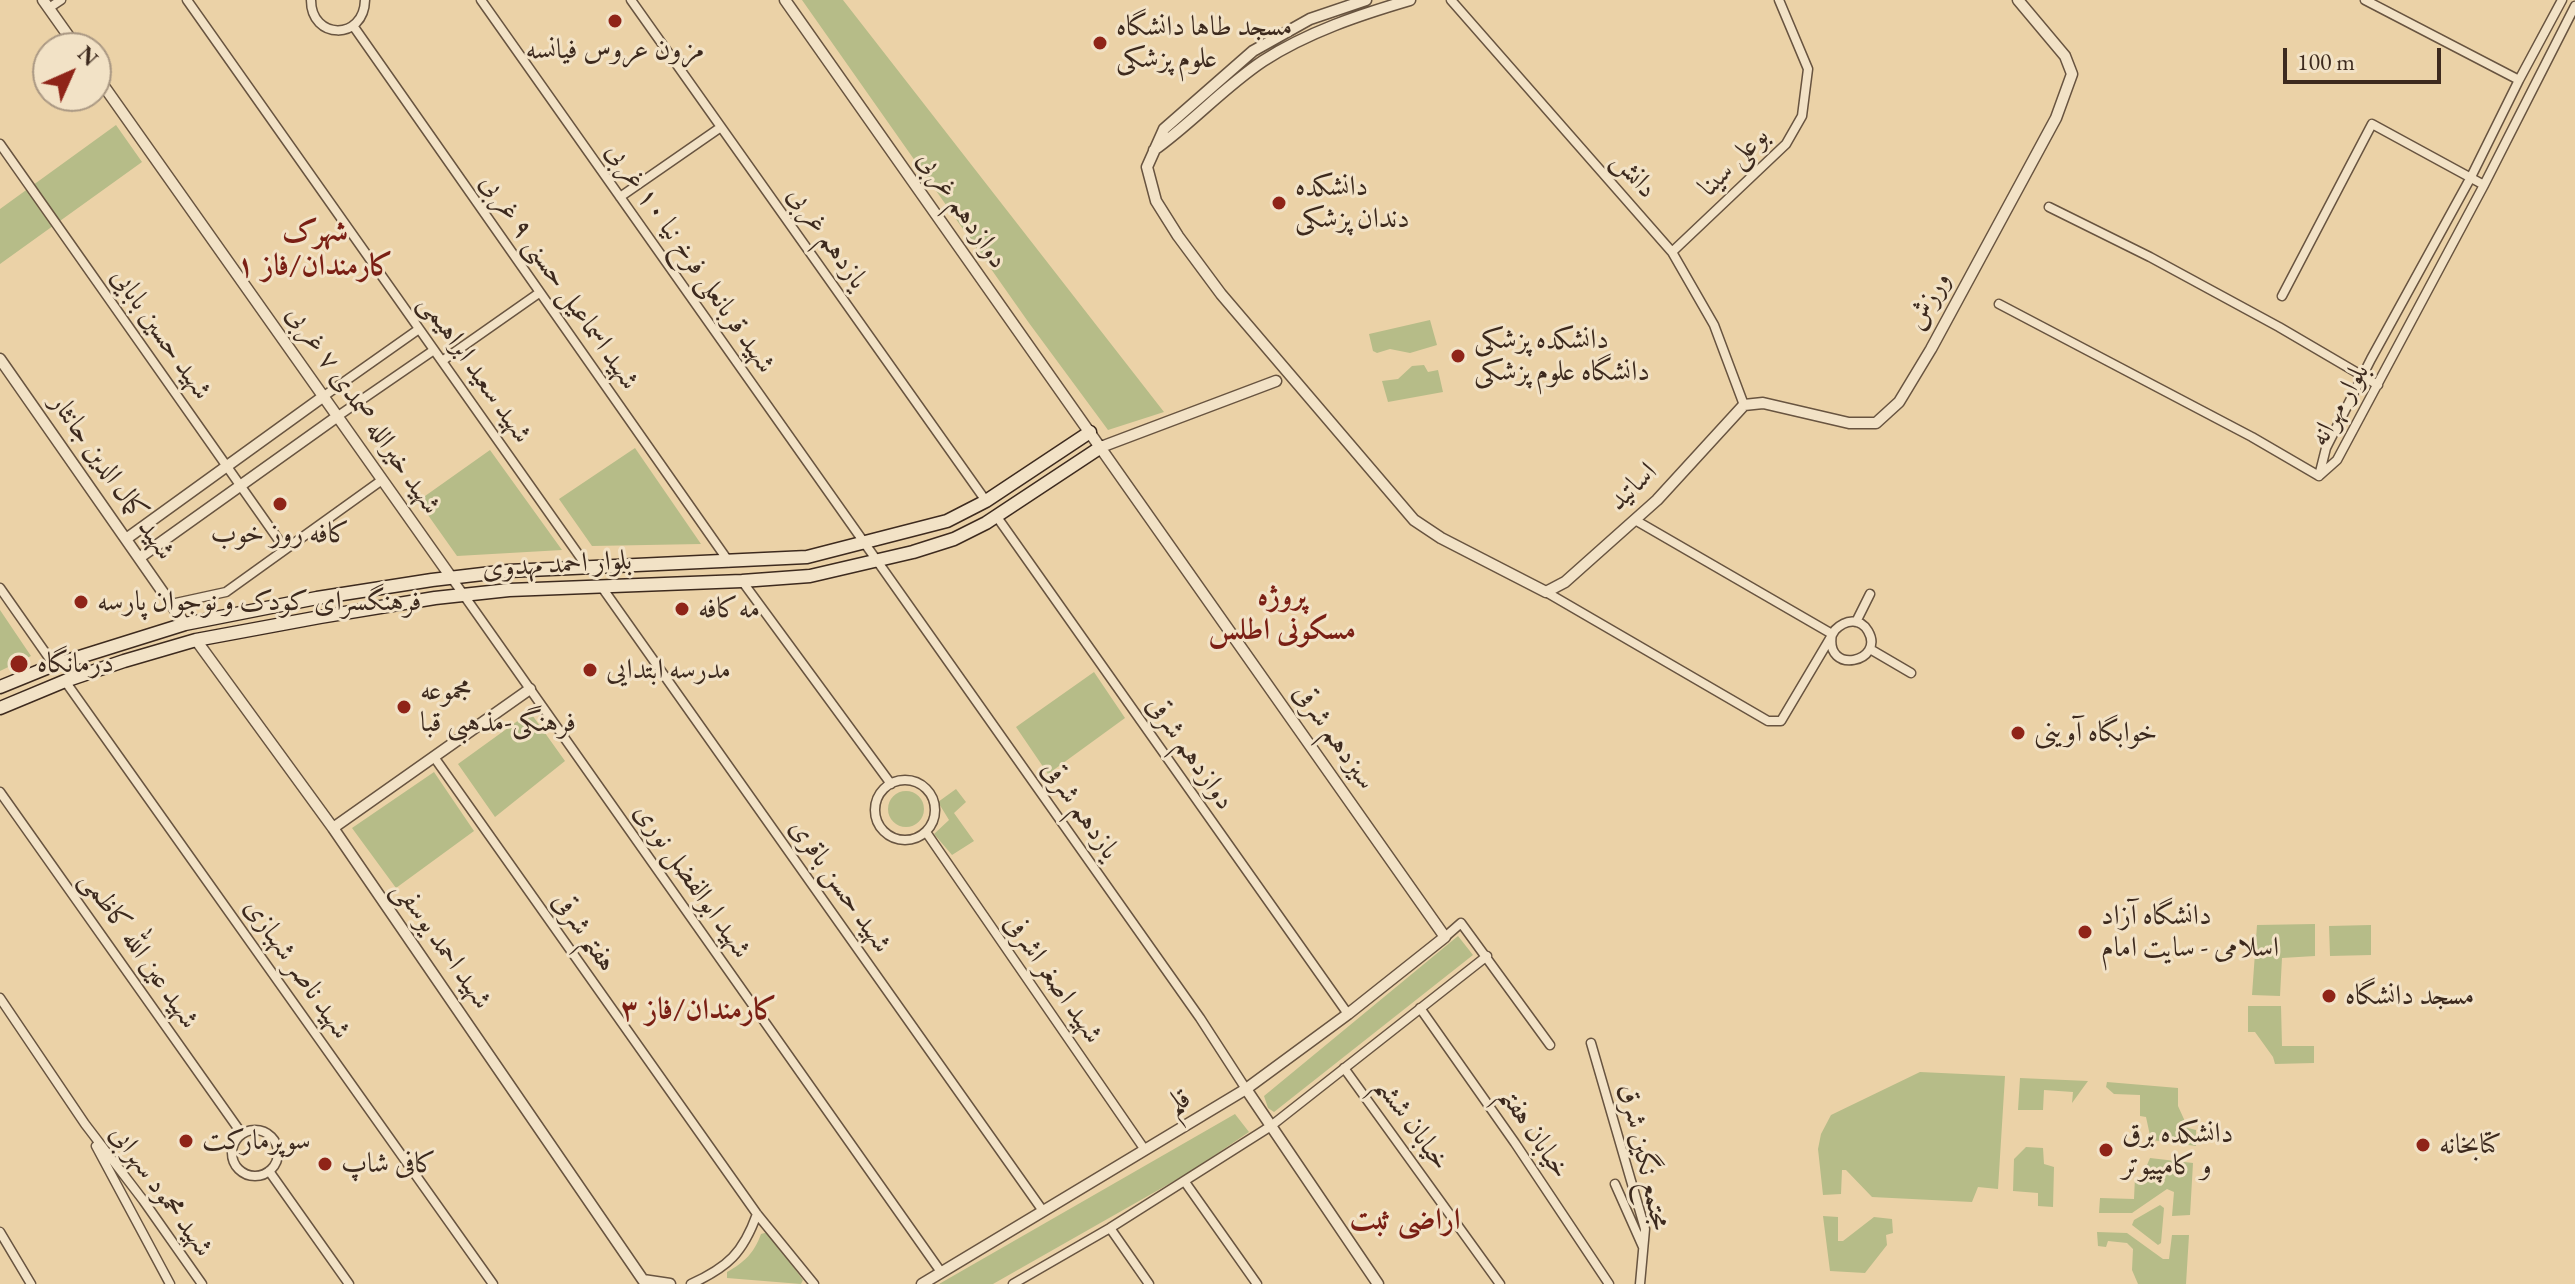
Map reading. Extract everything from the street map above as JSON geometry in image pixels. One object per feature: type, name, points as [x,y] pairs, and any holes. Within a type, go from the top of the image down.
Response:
[{"type":"main road","name":"بلوار احمد مهدوی","points":[[0,687],[54,665],[185,624],[317,598],[508,571],[807,557],[947,521],[986,501],[1090,432]]},
{"type":"main road","name":"بلوار احمد مهدوی","points":[[0,708],[65,681],[196,640],[320,617],[462,594],[509,590],[810,576],[913,552],[954,539],[997,517],[1101,447]]},
{"type":"main road","points":[[185,624],[196,640]]},
{"type":"street","points":[[61,0],[46,4],[66,32]]},
{"type":"street","name":"شهید سعید ابراهیمی","points":[[187,0],[588,568]]},
{"type":"street","points":[[311,0],[311,12],[321,26],[337,31],[354,27],[365,13],[365,0]]},
{"type":"street","name":"شهید قربانعلی فرخ نیا ۱۰ غربی","points":[[481,0],[876,559]]},
{"type":"street","name":"یازدهم غربی","points":[[631,0],[986,501]]},
{"type":"street","name":"دوازدهم غربی","points":[[785,0],[1101,447]]},
{"type":"street","points":[[1371,12],[1365,0],[1310,19],[1253,51],[1169,123],[1152,151],[1147,167],[1156,201],[1221,294],[1414,520],[1441,538],[1546,592],[1768,721],[1781,721],[1832,634],[1842,623],[1856,622],[1869,632],[1870,649]]},
{"type":"street","points":[[1152,151],[1262,62],[1300,40],[1348,19],[1410,0]]},
{"type":"street","name":"دانش","points":[[1451,0],[1672,252],[1714,325],[1744,405]]},
{"type":"street","name":"بوعلی سینا","points":[[1672,252],[1786,144],[1802,116],[1808,69],[1779,0]]},
{"type":"street","name":"ورزش","points":[[1744,405],[1763,403],[1849,423],[1876,423],[1899,402],[2056,118],[2072,74],[2065,56],[2018,0]]},
{"type":"street","points":[[2365,0],[2519,80]]},
{"type":"street","name":"بلوار مهرانه","points":[[2319,476],[2326,448],[2363,375],[2471,177],[2562,0]]},
{"type":"street","name":"بلوار مهرانه","points":[[2319,476],[2337,460],[2378,385],[2575,6]]},
{"type":"street","name":"شهید اسماعیل حسنی ۹ غربی","points":[[354,27],[729,562]]},
{"type":"street","name":"شهید خیرالله صمدی ۷ غربی","points":[[112,98],[451,577]]},
{"type":"street","points":[[2282,296],[2372,124],[2484,185]]},
{"type":"street","points":[[620,197],[721,127]]},
{"type":"street","name":"شهید حسین بابایی","points":[[0,144],[285,549]]},
{"type":"street","points":[[2049,207],[2150,257],[2378,385]]},
{"type":"street","points":[[442,361],[539,293]]},
{"type":"street","points":[[1999,304],[2252,437],[2319,476]]},
{"type":"street","points":[[126,539],[419,329]]},
{"type":"street","points":[[139,558],[434,350]]},
{"type":"street","name":"شهید کمال الدین جانثار","points":[[0,359],[185,624]]},
{"type":"street","points":[[1101,447],[1276,381]]},
{"type":"street","name":"اساتید","points":[[1546,592],[1565,582],[1657,500],[1744,405]]},
{"type":"street","name":"سیزدهم شرقی","points":[[1101,447],[1445,937]]},
{"type":"street","points":[[171,604],[226,592],[382,480]]},
{"type":"street","name":"دوازدهم شرقی","points":[[997,517],[1348,1014]]},
{"type":"street","points":[[1635,520],[1832,634]]},
{"type":"street","name":"یازدهم شرقی","points":[[876,559],[1200,1018],[1246,1089]]},
{"type":"street","name":"شهید ابوالفضل نوری","points":[[451,577],[941,1272]]},
{"type":"street","points":[[742,581],[891,784]]},
{"type":"street","name":"شهید حسن باقری","points":[[601,586],[1043,1211]]},
{"type":"street","points":[[0,588],[54,665]]},
{"type":"street","points":[[1856,622],[1870,594]]},
{"type":"street","points":[[1832,634],[1834,652],[1844,660],[1856,660],[1870,649]]},
{"type":"street","name":"شهید احمد یوسفی","points":[[196,640],[333,828],[642,1282]]},
{"type":"street","points":[[1870,649],[1911,673]]},
{"type":"street","name":"شهید ناصر شهبازی","points":[[65,681],[493,1284]]},
{"type":"street","points":[[333,828],[530,689]]},
{"type":"street","name":"هفتم شرقی","points":[[434,757],[757,1214],[814,1284]]},
{"type":"street","points":[[898,781],[913,782],[926,790],[935,811],[926,832],[912,840],[889,836],[876,817],[876,802],[884,789],[898,781]]},
{"type":"street","name":"شهید عین الله کاظمی","points":[[0,792],[242,1134]]},
{"type":"street","name":"شهید اصغر اشرفی","points":[[926,832],[1145,1150]]},
{"type":"street","points":[[1445,937],[1461,923],[1550,1045]]},
{"type":"street","name":"قلم","points":[[922,1284],[1246,1089],[1445,937]]},
{"type":"street","points":[[1013,1284],[1030,1280],[1271,1126],[1487,956]]},
{"type":"street","name":"شهید محمود سهرابی","points":[[0,998],[85,1124],[202,1284]]},
{"type":"street","name":"خیابان هفتم","points":[[1420,1008],[1609,1284]]},
{"type":"street","name":"مجتمع نگین شرق","points":[[1591,1043],[1645,1229],[1640,1284]]},
{"type":"street","name":"خیابان ششم","points":[[1344,1068],[1500,1284]]},
{"type":"street","points":[[1246,1089],[1378,1284]]},
{"type":"street","name":"شهید محمود سهرابی","points":[[85,1124],[170,1284]]},
{"type":"street","points":[[259,1130],[274,1139],[278,1156],[269,1171],[252,1175],[237,1166],[233,1149],[242,1134],[259,1130]]},
{"type":"street","points":[[269,1171],[349,1284]]},
{"type":"street","points":[[1185,1182],[1257,1284]]},
{"type":"street","points":[[1615,1184],[1643,1248]]},
{"type":"street","points":[[129,1209],[133,1200],[143,1200]]},
{"type":"street","points":[[691,1284],[717,1272],[737,1254],[748,1238],[757,1214]]},
{"type":"street","points":[[1110,1228],[1149,1284]]},
{"type":"street","points":[[0,1232],[31,1284]]},
{"type":"street","points":[[642,1282],[670,1284]]},
{"type":"green space","points":[[802,0],[843,0],[1164,412],[1108,430]]},
{"type":"green space","points":[[116,125],[142,162],[0,264],[0,209]]},
{"type":"green space","points":[[1430,320],[1437,345],[1410,353],[1390,349],[1377,353],[1373,351],[1369,334]]},
{"type":"green space","points":[[1424,365],[1428,372],[1438,370],[1443,392],[1388,402],[1382,381],[1398,379],[1412,366]]},
{"type":"green space","points":[[635,448],[701,544],[592,546],[559,499]]},
{"type":"green space","points":[[490,450],[562,550],[457,556],[418,501]]},
{"type":"green space","points":[[0,610],[31,656],[0,671]]},
{"type":"green space","points":[[1094,672],[1125,718],[1048,774],[1016,727]]},
{"type":"green space","points":[[530,712],[565,761],[495,817],[458,764]]},
{"type":"green space","points":[[434,772],[474,831],[396,888],[352,828]]},
{"type":"green space","points":[[956,789],[966,802],[954,813],[974,841],[952,855],[934,834],[949,820],[938,802]]},
{"type":"green space","points":[[906,791],[919,796],[924,809],[919,822],[906,827],[893,822],[888,809],[893,796]]},
{"type":"green space","points":[[2315,924],[2315,956],[2282,958],[2280,996],[2252,995],[2257,925]]},
{"type":"green space","points":[[2371,925],[2371,955],[2330,956],[2329,926]]},
{"type":"green space","points":[[1458,936],[1473,955],[1274,1112],[1268,1108],[1264,1096]]},
{"type":"green space","points":[[2248,1006],[2281,1006],[2282,1046],[2314,1046],[2314,1063],[2275,1064],[2255,1032],[2248,1032]]},
{"type":"green space","points":[[1920,1072],[2005,1076],[1998,1189],[1978,1187],[1972,1202],[1872,1197],[1846,1170],[1842,1170],[1841,1194],[1823,1195],[1818,1149],[1821,1134],[1831,1115]]},
{"type":"green space","points":[[2020,1078],[2088,1081],[2072,1103],[2073,1092],[2044,1090],[2043,1110],[2018,1110]]},
{"type":"green space","points":[[2107,1082],[2178,1088],[2178,1106],[2188,1128],[2196,1130],[2196,1146],[2151,1140],[2146,1117],[2140,1116],[2140,1095],[2114,1094],[2106,1087]]},
{"type":"green space","points":[[1235,1114],[1249,1132],[1190,1172],[993,1284],[939,1284]]},
{"type":"green space","points":[[2026,1147],[2043,1148],[2044,1164],[2054,1167],[2053,1207],[2038,1206],[2038,1193],[2013,1191],[2014,1159]]},
{"type":"green space","points":[[2150,1158],[2193,1163],[2190,1215],[2172,1216],[2174,1192],[2167,1189],[2132,1213],[2099,1213],[2100,1198],[2134,1199],[2135,1177],[2142,1177]]},
{"type":"green space","points":[[2160,1205],[2164,1208],[2161,1243],[2158,1245],[2132,1225],[2134,1220]]},
{"type":"green space","points":[[1823,1216],[1838,1217],[1838,1241],[1843,1241],[1874,1217],[1892,1219],[1893,1233],[1886,1235],[1887,1245],[1865,1273],[1830,1271]]},
{"type":"green space","points":[[768,1232],[803,1280],[801,1284],[727,1278],[727,1272],[744,1261],[761,1234]]},
{"type":"green space","points":[[2097,1232],[2127,1233],[2163,1259],[2169,1259],[2172,1235],[2189,1235],[2186,1284],[2138,1284],[2132,1270],[2133,1249],[2127,1243],[2108,1241],[2106,1247],[2098,1246]]},
{"type":"place","name":"مزون عروس فیانسه","points":[[615,21]]},
{"type":"place","name":"مسجد طاها دانشگاه علوم پزشکی","points":[[1100,43]]},
{"type":"place","name":"دانشکده دندان پزشکی","points":[[1279,203]]},
{"type":"place","name":"دانشکده پزشکی دانشگاه علوم پزشکی","points":[[1458,356]]},
{"type":"place","name":"کافه روز خوب","points":[[280,504]]},
{"type":"place","name":"فرهنگسرای کودک و نوجوان پارسه","points":[[81,602]]},
{"type":"place","name":"مه‌کافه","points":[[682,609]]},
{"type":"place","name":"درمانگاه","points":[[19,664]]},
{"type":"place","name":"مدرسه ابتدایی","points":[[590,670]]},
{"type":"place","name":"مجموعه فرهنگی-مذهبی قبا","points":[[404,707]]},
{"type":"place","name":"خوابگاه آوینی","points":[[2018,733]]},
{"type":"place","name":"دانشگاه آزاد اسلامی - سایت امام","points":[[2085,932]]},
{"type":"place","name":"مسجد دانشگاه","points":[[2329,996]]},
{"type":"place","name":"سوپرمارکت","points":[[186,1141]]},
{"type":"place","name":"کتابخانه","points":[[2423,1145]]},
{"type":"place","name":"دانشکده برق و کامپیوتر","points":[[2106,1150]]},
{"type":"place","name":"کافی شاپ","points":[[325,1164]]},
{"type":"district","name":"شهرک کارمندان/فاز ۱","points":[[315,250]]},
{"type":"district","name":"پروژه مسکونی اطلس","points":[[1282,614]]},
{"type":"district","name":"کارمندان/فاز ۳","points":[[699,1011]]},
{"type":"district","name":"اراضی ثبت","points":[[1405,1221]]}]
